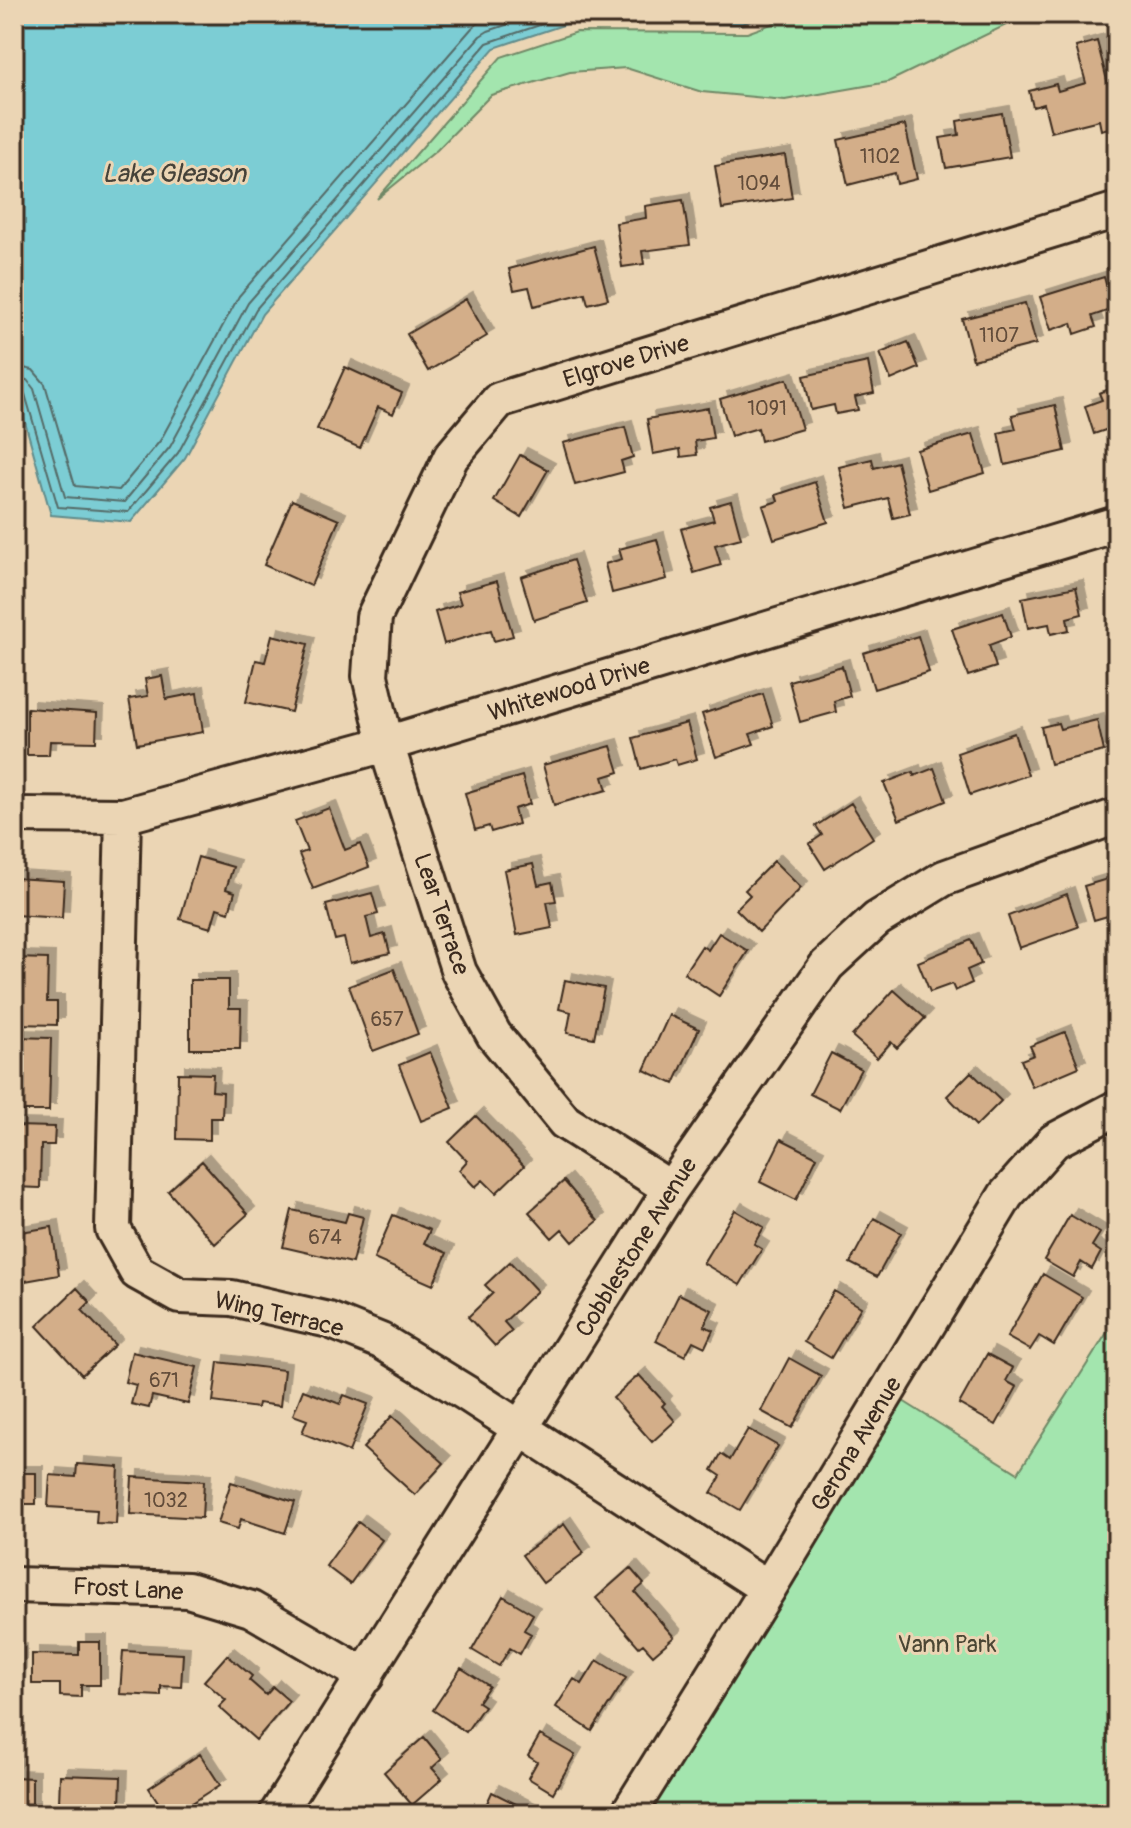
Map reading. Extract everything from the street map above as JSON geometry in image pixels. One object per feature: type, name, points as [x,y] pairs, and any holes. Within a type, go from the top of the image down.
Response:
[{"type":"street","name":"Elgrove Drive","points":[[386,744],[370,676],[374,617],[451,457],[499,400],[1117,210]]},
{"type":"street","name":"Whitewood Drive","points":[[14,815],[123,816],[386,744],[1117,524]]},
{"type":"street","name":"Lear Terrace","points":[[386,744],[459,972],[494,1035],[565,1122],[671,1189]]},
{"type":"street","name":"Wing Terrace","points":[[123,816],[113,1229],[137,1272],[180,1296],[232,1298],[329,1320],[381,1341],[768,1589]]},
{"type":"street","name":"Cobblestone Avenue","points":[[277,1814],[671,1189],[827,965],[877,919],[944,878],[1117,816]]},
{"type":"street","name":"Gerona Avenue","points":[[628,1814],[1006,1195],[1054,1141],[1117,1108]]},
{"type":"street","name":"Frost Lane","points":[[14,1585],[188,1590],[251,1609],[366,1676]]},
{"type":"green space","points":[[799,14],[1029,14],[888,82],[785,100],[702,92],[626,68],[570,72],[491,95],[437,150],[377,199],[501,57],[577,32],[747,33]]},
{"type":"green space","name":"Vann Park","points":[[1117,1317],[1117,1814],[639,1814],[903,1401],[1018,1473]]},
{"type":"water","name":"Lake Gleason","points":[[14,14],[768,14],[742,24],[575,21],[494,48],[262,314],[185,458],[131,522],[51,515],[14,383]]},
{"type":"building","points":[[1097,41],[1111,96],[1117,95],[1117,126],[1101,130],[1099,120],[1051,132],[1044,104],[1033,107],[1029,91],[1056,84],[1058,91],[1086,83],[1076,47]]},
{"type":"building","points":[[1002,113],[1010,157],[946,168],[940,138],[959,135],[957,121]]},
{"type":"building","points":[[905,125],[917,179],[897,184],[895,173],[848,185],[838,140]]},
{"type":"building","points":[[785,155],[792,198],[722,209],[715,166]]},
{"type":"building","points":[[683,200],[690,245],[642,251],[644,264],[622,267],[616,223],[646,218],[645,206]]},
{"type":"building","points":[[594,246],[608,299],[588,304],[585,293],[534,306],[529,287],[514,290],[509,269]]},
{"type":"building","points":[[1104,277],[1113,309],[1092,316],[1096,327],[1075,334],[1072,323],[1051,330],[1040,297]]},
{"type":"building","points":[[466,299],[487,336],[428,371],[407,334]]},
{"type":"building","points":[[1025,303],[1036,344],[973,360],[962,319]]},
{"type":"building","points":[[908,342],[919,368],[891,380],[880,353]]},
{"type":"building","points":[[868,362],[874,393],[855,397],[858,410],[836,414],[834,405],[811,410],[804,376]]},
{"type":"building","points":[[345,367],[402,393],[393,414],[378,407],[360,448],[317,429]]},
{"type":"building","points":[[787,379],[802,429],[761,441],[758,428],[731,436],[720,399]]},
{"type":"building","points":[[1117,386],[1117,426],[1094,434],[1085,406],[1102,400],[1099,393]]},
{"type":"building","points":[[1055,405],[1065,451],[1005,465],[998,433],[1016,429],[1012,415]]},
{"type":"building","points":[[708,408],[713,438],[695,441],[697,455],[681,457],[680,449],[653,454],[647,419]]},
{"type":"building","points":[[625,427],[633,457],[621,461],[624,472],[575,485],[563,443]]},
{"type":"building","points":[[973,434],[985,473],[928,490],[917,450]]},
{"type":"building","points":[[520,455],[548,470],[521,517],[494,501]]},
{"type":"building","points":[[872,459],[874,468],[897,462],[910,514],[893,518],[888,498],[849,508],[839,467]]},
{"type":"building","points":[[815,482],[828,522],[774,539],[763,506],[778,501],[776,495]]},
{"type":"building","points":[[292,500],[339,520],[311,586],[264,565]]},
{"type":"building","points":[[731,501],[741,538],[715,545],[721,565],[694,573],[681,529],[714,520],[710,507]]},
{"type":"building","points":[[657,539],[667,579],[612,593],[605,564],[622,559],[619,549]]},
{"type":"building","points":[[573,560],[587,603],[534,620],[521,577]]},
{"type":"building","points":[[497,581],[513,636],[494,641],[491,630],[444,644],[435,612],[461,604],[457,592]]},
{"type":"building","points":[[1076,587],[1082,614],[1067,618],[1069,630],[1051,634],[1049,624],[1028,628],[1022,598]]},
{"type":"building","points":[[1003,613],[1011,637],[989,645],[996,667],[968,676],[952,629]]},
{"type":"building","points":[[272,635],[308,644],[291,712],[246,702],[256,660],[265,662]]},
{"type":"building","points":[[918,636],[929,672],[874,689],[863,653]]},
{"type":"building","points":[[842,666],[850,696],[834,701],[836,712],[800,722],[789,681]]},
{"type":"building","points":[[162,676],[166,699],[197,693],[203,732],[137,744],[129,699],[148,696],[145,679]]},
{"type":"building","points":[[763,694],[773,726],[750,734],[754,744],[716,757],[702,714]]},
{"type":"building","points":[[27,708],[97,713],[96,742],[50,741],[49,755],[27,755]]},
{"type":"building","points":[[1097,720],[1104,751],[1050,764],[1041,727],[1058,723],[1060,729]]},
{"type":"building","points":[[687,723],[697,759],[677,765],[675,759],[641,769],[633,738]]},
{"type":"building","points":[[1014,733],[1028,775],[970,795],[957,753]]},
{"type":"building","points":[[611,746],[619,772],[603,777],[607,790],[554,805],[543,765]]},
{"type":"building","points":[[934,768],[946,801],[899,820],[884,783]]},
{"type":"building","points":[[522,776],[530,804],[514,809],[518,824],[491,832],[489,826],[475,830],[465,793]]},
{"type":"building","points":[[851,803],[873,838],[825,869],[809,844],[822,835],[816,826]]},
{"type":"building","points":[[329,808],[345,850],[360,844],[369,867],[313,889],[299,854],[307,851],[295,821]]},
{"type":"building","points":[[198,857],[233,867],[226,889],[235,892],[229,912],[217,908],[211,928],[180,919]]},
{"type":"building","points":[[774,861],[801,888],[759,932],[736,909],[750,895],[745,890]]},
{"type":"building","points":[[533,864],[538,885],[552,882],[556,901],[547,902],[552,928],[517,935],[504,870]]},
{"type":"building","points":[[1117,876],[1117,924],[1114,925],[1111,915],[1094,920],[1084,886]]},
{"type":"building","points":[[14,878],[64,881],[62,918],[14,915]]},
{"type":"building","points":[[372,893],[378,914],[366,917],[371,938],[385,934],[390,953],[350,963],[344,938],[335,940],[326,905]]},
{"type":"building","points":[[1067,894],[1078,927],[1019,948],[1008,916]]},
{"type":"building","points":[[719,933],[748,951],[719,996],[684,973],[702,946],[708,950]]},
{"type":"building","points":[[971,940],[981,964],[967,970],[972,983],[955,991],[952,984],[930,992],[918,962]]},
{"type":"building","points":[[15,958],[48,959],[47,1002],[57,1002],[57,1025],[16,1024]]},
{"type":"building","points":[[394,969],[418,1034],[373,1051],[349,986]]},
{"type":"building","points":[[190,980],[229,980],[229,1008],[241,1008],[240,1049],[190,1049]]},
{"type":"building","points":[[565,980],[604,988],[594,1038],[567,1033],[571,1012],[559,1009]]},
{"type":"building","points":[[894,990],[925,1018],[897,1048],[891,1042],[877,1058],[852,1036]]},
{"type":"building","points":[[669,1015],[699,1029],[674,1084],[644,1070]]},
{"type":"building","points":[[1065,1032],[1079,1067],[1032,1087],[1021,1060],[1034,1055],[1030,1046]]},
{"type":"building","points":[[14,1037],[51,1038],[49,1111],[14,1111]]},
{"type":"building","points":[[430,1052],[453,1108],[421,1121],[399,1065]]},
{"type":"building","points":[[831,1053],[861,1069],[840,1109],[810,1094]]},
{"type":"building","points":[[971,1072],[1001,1101],[976,1126],[947,1096]]},
{"type":"building","points":[[178,1073],[213,1074],[212,1091],[223,1092],[222,1118],[210,1118],[210,1140],[177,1139]]},
{"type":"building","points":[[476,1116],[524,1166],[496,1193],[483,1180],[475,1187],[459,1170],[467,1161],[449,1142]]},
{"type":"building","points":[[14,1126],[55,1127],[54,1145],[41,1145],[40,1188],[14,1187]]},
{"type":"building","points":[[781,1139],[817,1157],[796,1200],[760,1182]]},
{"type":"building","points":[[202,1161],[248,1214],[215,1244],[168,1191]]},
{"type":"building","points":[[564,1181],[598,1221],[573,1242],[562,1229],[552,1238],[529,1212]]},
{"type":"building","points":[[292,1210],[345,1222],[348,1213],[363,1217],[352,1263],[283,1247]]},
{"type":"building","points":[[735,1210],[764,1227],[754,1244],[762,1249],[740,1285],[703,1263]]},
{"type":"building","points":[[393,1215],[430,1230],[424,1243],[447,1253],[433,1285],[374,1259]]},
{"type":"building","points":[[1070,1215],[1100,1233],[1092,1246],[1101,1252],[1092,1269],[1081,1262],[1073,1277],[1044,1260]]},
{"type":"building","points":[[874,1218],[901,1233],[877,1277],[850,1263]]},
{"type":"building","points":[[52,1227],[59,1275],[14,1283],[14,1233]]},
{"type":"building","points":[[510,1262],[537,1291],[504,1322],[512,1331],[495,1346],[468,1317],[493,1293],[485,1285]]},
{"type":"building","points":[[1043,1274],[1082,1297],[1054,1345],[1039,1336],[1030,1350],[1007,1337]]},
{"type":"building","points":[[77,1288],[90,1302],[82,1310],[115,1345],[82,1375],[37,1326]]},
{"type":"building","points":[[834,1291],[861,1307],[831,1358],[804,1342]]},
{"type":"building","points":[[679,1294],[712,1310],[704,1326],[713,1330],[705,1347],[693,1341],[685,1356],[656,1341]]},
{"type":"building","points":[[132,1352],[197,1367],[188,1404],[152,1396],[149,1408],[131,1404],[136,1385],[125,1382]]},
{"type":"building","points":[[987,1354],[1013,1368],[1006,1381],[1017,1387],[996,1425],[959,1404]]},
{"type":"building","points":[[789,1358],[821,1376],[792,1428],[761,1411]]},
{"type":"building","points":[[218,1362],[284,1370],[280,1406],[258,1403],[257,1408],[213,1402]]},
{"type":"building","points":[[639,1375],[665,1403],[662,1406],[675,1421],[652,1442],[613,1398]]},
{"type":"building","points":[[303,1390],[340,1404],[344,1395],[368,1404],[349,1452],[302,1433],[307,1420],[293,1415]]},
{"type":"building","points":[[392,1416],[444,1463],[415,1495],[363,1448]]},
{"type":"building","points":[[748,1429],[778,1446],[740,1510],[711,1493],[721,1476],[712,1470],[721,1454],[730,1460]]},
{"type":"building","points":[[77,1464],[119,1467],[116,1524],[96,1523],[97,1510],[48,1507],[50,1475],[76,1477]]},
{"type":"building","points":[[14,1473],[36,1473],[36,1504],[14,1504]]},
{"type":"building","points":[[132,1477],[204,1481],[202,1518],[130,1514]]},
{"type":"building","points":[[231,1482],[295,1502],[285,1533],[241,1519],[238,1529],[218,1523]]},
{"type":"building","points":[[358,1522],[382,1540],[350,1584],[326,1566]]},
{"type":"building","points":[[564,1524],[584,1553],[543,1583],[522,1555]]},
{"type":"building","points":[[630,1568],[644,1584],[635,1592],[674,1637],[653,1655],[643,1644],[639,1647],[596,1598]]},
{"type":"building","points":[[503,1596],[533,1614],[524,1630],[531,1634],[520,1654],[510,1648],[499,1666],[472,1650]]},
{"type":"building","points":[[79,1642],[100,1642],[100,1685],[81,1685],[81,1697],[60,1696],[60,1684],[32,1684],[32,1654],[79,1655]]},
{"type":"building","points":[[14,1650],[20,1651],[18,1688],[14,1688]]},
{"type":"building","points":[[123,1651],[183,1654],[181,1687],[161,1686],[161,1696],[120,1694]]},
{"type":"building","points":[[227,1655],[252,1676],[249,1680],[266,1695],[273,1687],[289,1701],[256,1740],[219,1707],[226,1700],[204,1681]]},
{"type":"building","points":[[597,1660],[626,1678],[592,1731],[556,1707],[574,1679],[582,1684]]},
{"type":"building","points":[[461,1668],[489,1686],[478,1702],[484,1706],[466,1732],[433,1710]]},
{"type":"building","points":[[540,1735],[575,1755],[553,1793],[528,1778],[537,1762],[528,1756]]},
{"type":"building","points":[[424,1737],[442,1759],[432,1768],[442,1779],[412,1805],[384,1772]]},
{"type":"building","points":[[200,1754],[220,1785],[175,1814],[166,1814],[149,1788]]},
{"type":"building","points":[[14,1761],[15,1777],[32,1778],[32,1809],[14,1809]]},
{"type":"building","points":[[60,1775],[121,1777],[120,1807],[59,1804]]},
{"type":"building","points":[[492,1792],[532,1812],[531,1814],[482,1814]]}]
